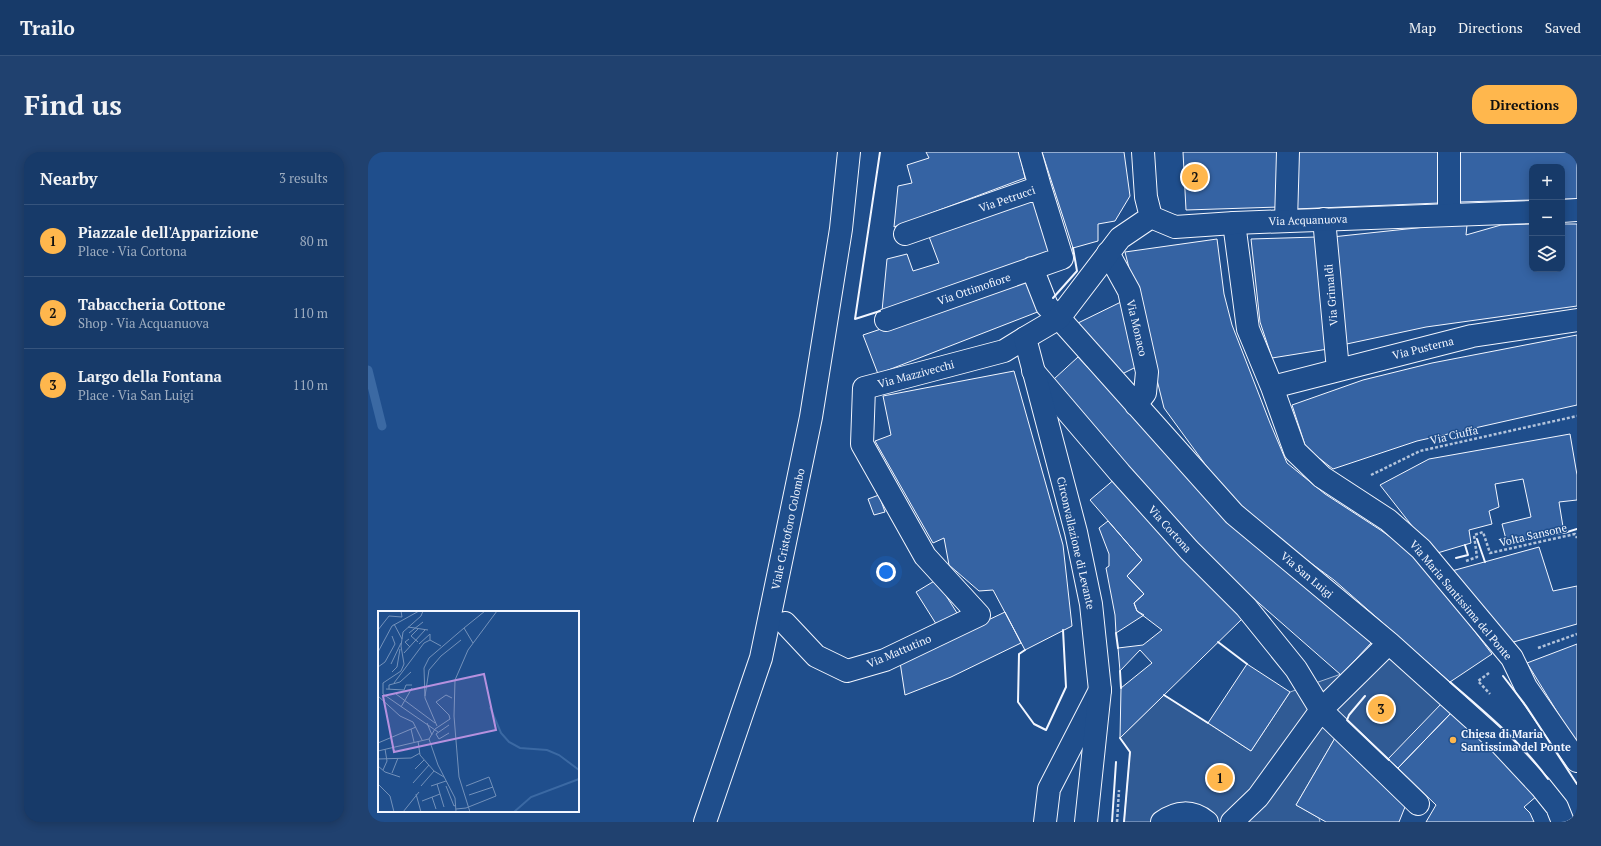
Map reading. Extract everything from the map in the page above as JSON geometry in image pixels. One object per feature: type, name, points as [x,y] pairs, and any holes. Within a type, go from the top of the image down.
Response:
[{"type":"street","name":"Viale Cristoforo Colombo","points":[[705,822],[761,658],[811,417],[841,229],[849,152]]},
{"type":"street","points":[[1030,152],[1040,188]]},
{"type":"street","points":[[1143,152],[1146,197],[1151,217]]},
{"type":"street","points":[[1286,221],[1288,152]]},
{"type":"street","points":[[1449,152],[1449,215]]},
{"type":"street","name":"Via Petrucci","points":[[905,234],[1040,188],[1062,258]]},
{"type":"street","points":[[1565,211],[1577,210]]},
{"type":"street","name":"Via Acquanuova","points":[[1151,217],[1175,227],[1234,223],[1529,212]]},
{"type":"street","name":"Via Mazzivecchi","points":[[979,615],[925,556],[862,444],[864,388],[1004,352],[1059,318],[1120,238],[1151,217]]},
{"type":"street","name":"Via Grimaldi","points":[[1324,220],[1338,370]]},
{"type":"street","name":"Via Maria Santissima del Ponte","points":[[1234,223],[1248,329],[1272,387],[1295,451],[1322,477],[1388,520],[1421,549],[1512,658],[1526,687],[1577,761]]},
{"type":"street","name":"Via Monaco","points":[[1108,253],[1129,291],[1147,372],[1145,393],[1136,405]]},
{"type":"street","name":"Via Ottimofiore","points":[[886,320],[1062,258]]},
{"type":"street","name":"Via San Luigi","points":[[1032,268],[1046,306],[1059,318],[1234,514],[1390,643],[1500,743],[1541,787],[1557,807],[1564,822]]},
{"type":"street","name":"Via Pusterna","points":[[1272,387],[1472,336],[1577,320]]},
{"type":"street","name":"Circonvallazione di Levante","points":[[1025,338],[1076,532],[1090,596],[1100,690],[1086,822]]},
{"type":"street","name":"Via Cortona","points":[[1033,371],[1120,473],[1189,550],[1246,607],[1296,669],[1321,710],[1418,804]]},
{"type":"street","name":"Via Mattutino","points":[[785,623],[816,656],[847,671],[885,660],[979,615]]},
{"type":"street","points":[[1232,822],[1258,797],[1321,710],[1390,643]]},
{"type":"street","points":[[1045,822],[1049,790],[1100,690]]},
{"type":"street","points":[[1162,822],[1171,815],[1189,813],[1207,822]]},
{"type":"path","name":"Via Ciuffa","points":[[1341,489],[1420,451],[1577,416]]},
{"type":"path","name":"Volta Sansone","points":[[1439,570],[1477,557],[1474,535],[1483,532],[1490,552],[1575,534],[1577,538]]},
{"type":"path","points":[[1512,658],[1577,634]]},
{"type":"shaded area","points":[[1372,642],[1452,712],[1390,777],[1335,738],[1296,805],[1319,818],[1320,822],[1124,822],[1130,752],[1120,738],[1164,695],[1251,751],[1290,692],[1341,674]]},
{"type":"building","points":[[926,152],[1019,152],[1025,178],[894,227],[898,186],[912,183],[907,165],[929,158]]},
{"type":"building","points":[[1042,152],[1124,152],[1130,196],[1115,221],[1098,224],[1098,241],[1073,248]]},
{"type":"building","points":[[1183,152],[1281,152],[1279,207],[1186,210]]},
{"type":"building","points":[[1294,152],[1438,152],[1439,203],[1295,209]]},
{"type":"building","points":[[1460,152],[1577,152],[1577,199],[1565,199],[1565,164],[1529,164],[1529,200],[1460,202]]},
{"type":"building","points":[[1035,199],[1052,253],[882,311],[887,259],[907,254],[913,271],[939,263],[928,234]]},
{"type":"building","points":[[1529,224],[1529,272],[1565,272],[1565,224],[1577,224],[1577,306],[1426,327],[1342,345],[1332,237],[1444,225],[1467,225],[1466,235],[1501,225]]},
{"type":"building","points":[[1317,237],[1328,349],[1272,358],[1260,322],[1251,239]]},
{"type":"building","points":[[1217,239],[1224,294],[1232,325],[1287,463],[1325,494],[1382,531],[1418,557],[1492,654],[1450,682],[1334,580],[1267,531],[1218,482],[1164,408],[1125,252]]},
{"type":"building","points":[[1027,280],[1040,311],[878,374],[863,335]]},
{"type":"building","points":[[1125,300],[1138,366],[1122,374],[1078,323]]},
{"type":"building","points":[[1577,335],[1577,405],[1417,441],[1333,469],[1306,448],[1292,405],[1363,380],[1432,363]]},
{"type":"building","points":[[1078,357],[1249,539],[1372,642],[1341,675],[1195,547],[1054,379]]},
{"type":"building","points":[[1014,371],[1063,545],[1072,626],[1025,650],[993,590],[979,591],[949,565],[944,538],[933,543],[875,441],[891,435],[883,396]]},
{"type":"building","points":[[1570,434],[1577,475],[1577,500],[1559,502],[1564,533],[1507,543],[1502,524],[1531,517],[1523,479],[1495,484],[1499,507],[1489,511],[1492,524],[1469,530],[1471,543],[1434,554],[1380,485],[1429,459]]},
{"type":"building","points":[[1116,478],[1243,618],[1120,738],[1121,688],[1152,663],[1140,650],[1120,671],[1118,648],[1143,645],[1162,630],[1137,611],[1134,603],[1144,594],[1127,576],[1142,560],[1090,500]]},
{"type":"building","points":[[879,495],[885,512],[874,515],[868,499]]},
{"type":"building","points":[[1108,521],[1142,560],[1127,576],[1144,594],[1134,603],[1137,611],[1144,615],[1116,633],[1115,615],[1106,568],[1109,566],[1109,554],[1099,528]]},
{"type":"building","points":[[1539,547],[1553,591],[1577,586],[1577,624],[1510,643],[1448,572]]},
{"type":"building","points":[[936,580],[959,616],[938,627],[916,592]]},
{"type":"building","points":[[1005,612],[1021,643],[951,677],[905,695],[900,662]]},
{"type":"building","points":[[1577,644],[1577,744],[1527,663]]},
{"type":"building","points":[[1247,664],[1290,692],[1251,751],[1208,723]]},
{"type":"building","points":[[1442,703],[1452,712],[1398,768],[1388,759]]},
{"type":"building","name":"Chiesa di Maria Santissima del Ponte","points":[[1452,712],[1538,795],[1524,807],[1530,813],[1534,822],[1426,822],[1436,805],[1398,768]]},
{"type":"building","points":[[1335,738],[1405,807],[1399,822],[1326,822],[1296,805]]},
{"type":"waterway","points":[[368,370],[382,426]]},
{"type":"wall","points":[[880,152],[855,319],[880,311]]},
{"type":"wall","points":[[1053,298],[1077,271],[1073,248]]},
{"type":"wall","points":[[1564,533],[1577,529]]},
{"type":"wall","points":[[1477,539],[1485,562]]},
{"type":"wall","points":[[1456,558],[1468,555],[1465,545]]},
{"type":"wall","points":[[1025,650],[1019,654],[1018,702],[1034,724],[1046,730],[1066,687],[1063,630]]},
{"type":"wall","points":[[1116,633],[1118,648]]},
{"type":"wall","points":[[1218,642],[1247,664]]},
{"type":"wall","points":[[1120,671],[1121,688]]},
{"type":"wall","points":[[1503,676],[1526,706],[1577,784]]},
{"type":"wall","points":[[1450,682],[1514,740],[1548,779]]},
{"type":"wall","points":[[1164,695],[1208,723]]},
{"type":"wall","points":[[1365,696],[1349,715],[1347,720],[1389,760]]},
{"type":"wall","points":[[1120,738],[1130,752],[1124,822]]},
{"type":"wall","points":[[1112,822],[1116,762]]},
{"type":"place","name":"Tabaccheria Cottone","points":[[1195,177]]},
{"type":"place","name":"Largo della Fontana","points":[[1381,709]]},
{"type":"place","name":"Chiesa di Maria Santissima del Ponte","points":[[1453,740]]},
{"type":"place","name":"Piazzale dell'Apparizione","points":[[1220,778]]}]
